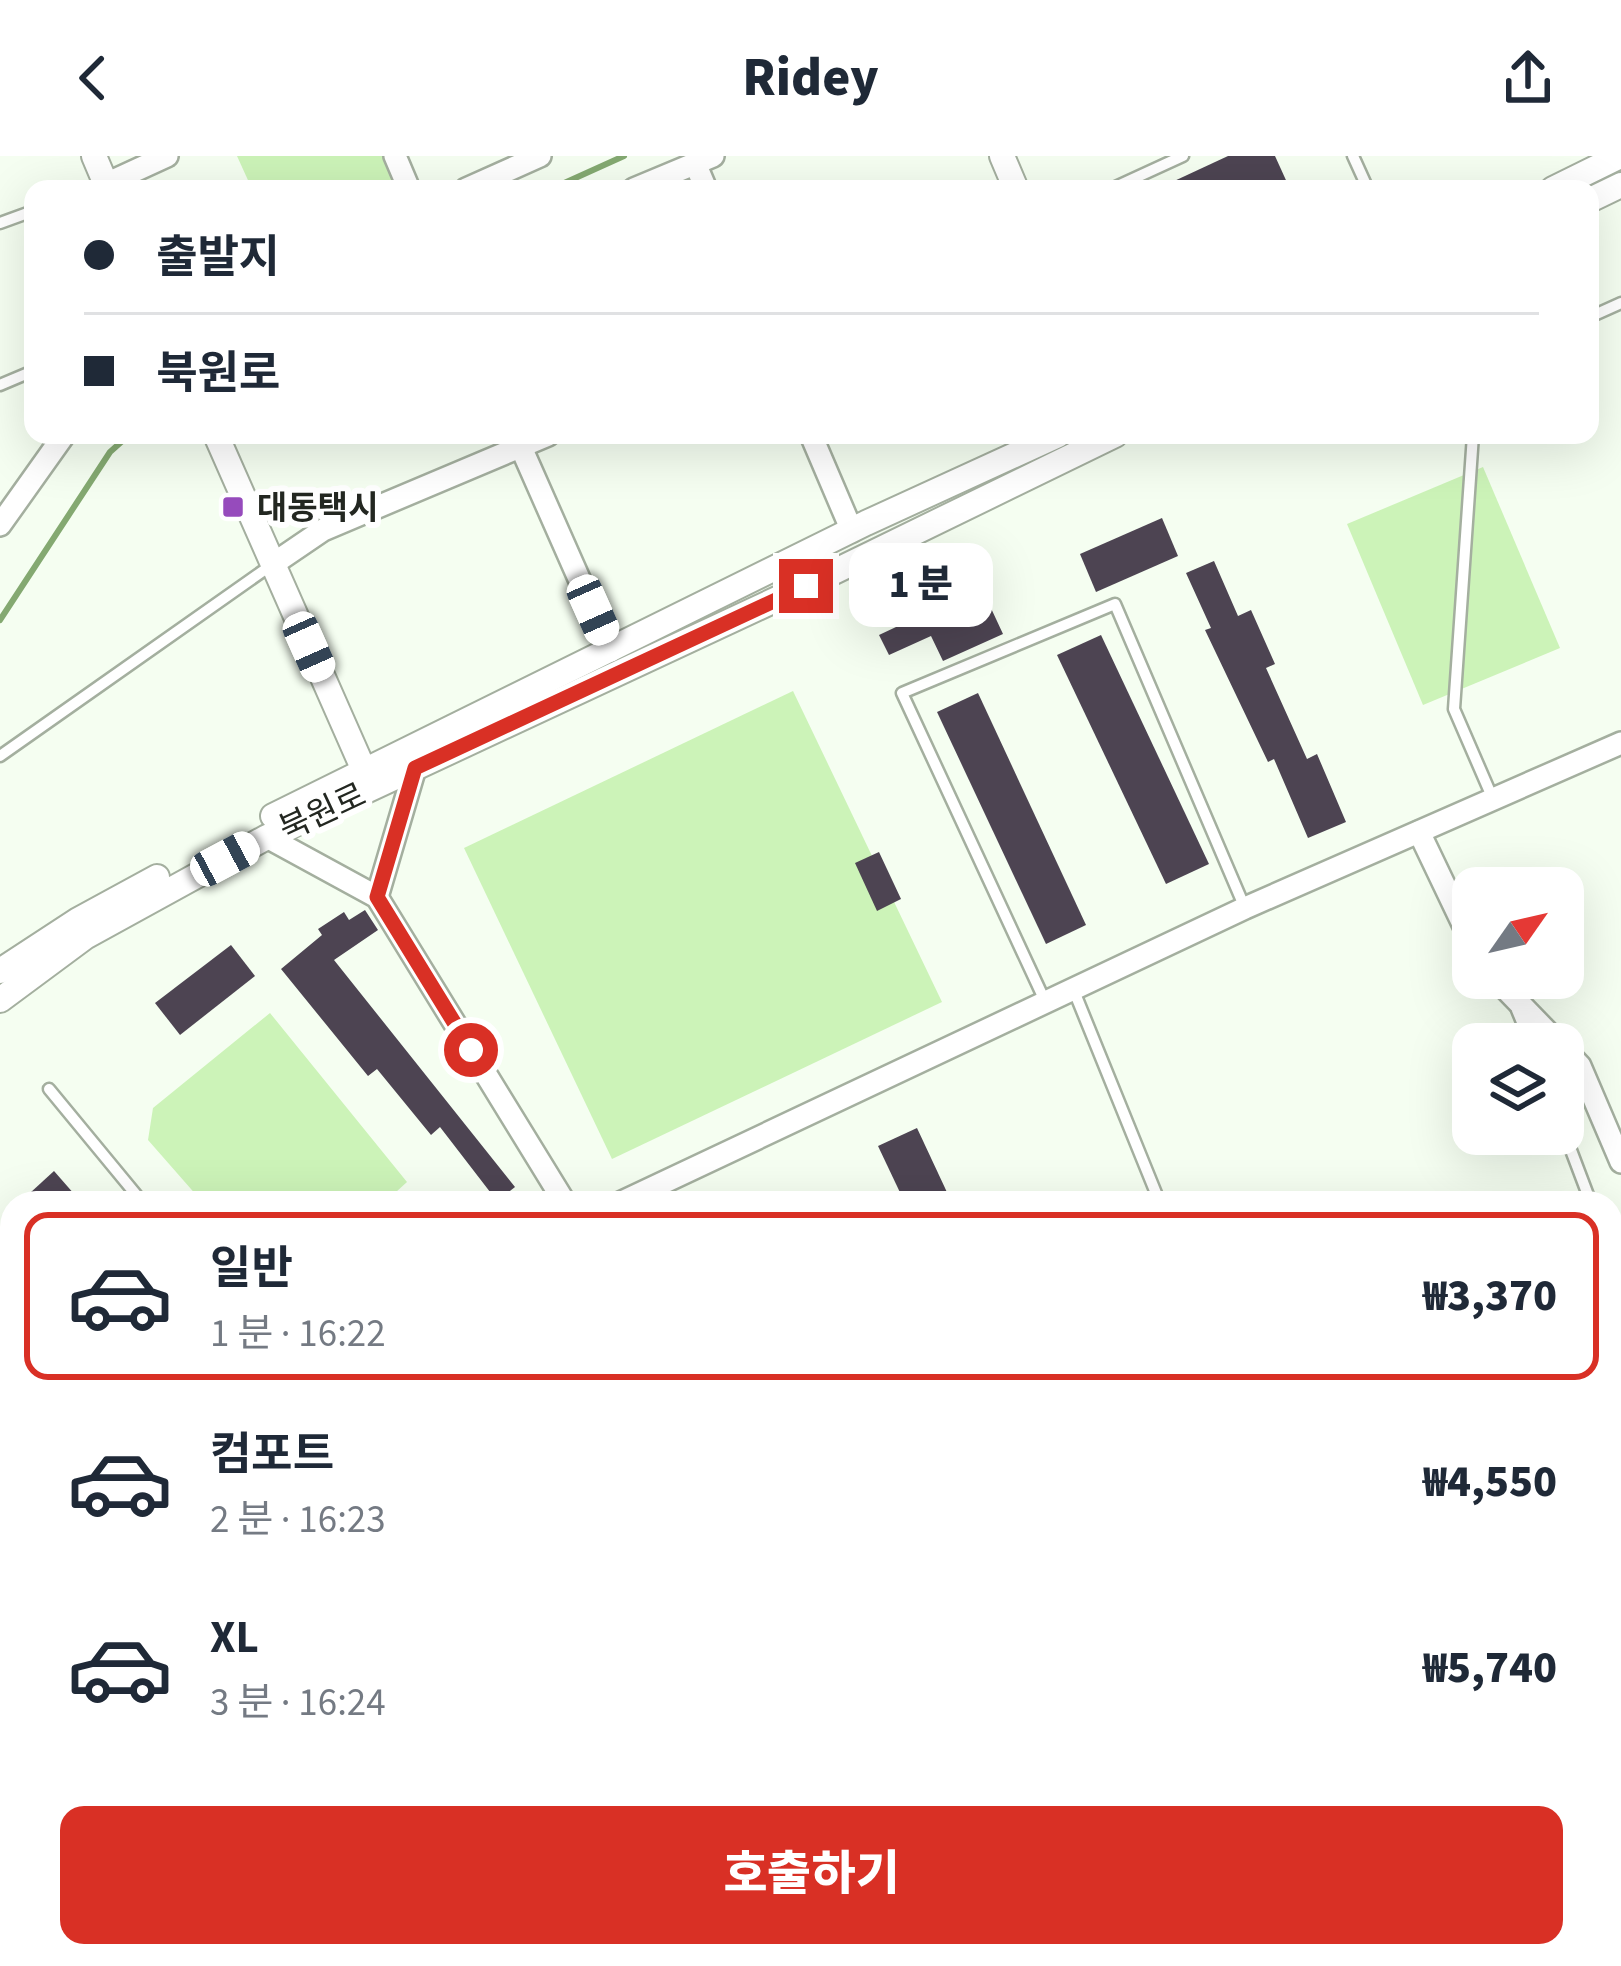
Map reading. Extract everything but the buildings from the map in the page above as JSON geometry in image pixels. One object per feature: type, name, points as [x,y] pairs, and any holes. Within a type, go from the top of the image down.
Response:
[{"type":"street","points":[[117,180],[167,156]]},
{"type":"street","points":[[486,180],[539,156]]},
{"type":"street","points":[[1571,180],[1620,156]]},
{"type":"street","points":[[656,180],[704,160]]},
{"type":"street","points":[[0,525],[58,444]]},
{"type":"street","points":[[220,444],[368,780]]},
{"type":"street","points":[[273,564],[323,530],[512,444]]},
{"type":"street","points":[[520,444],[611,651]]},
{"type":"street","points":[[815,444],[852,532]]},
{"type":"street","name":"북원로","points":[[0,1000],[85,937],[368,780],[611,651],[1039,444]]},
{"type":"street","name":"북원로","points":[[0,971],[115,898],[368,780],[415,768],[1097,444]]},
{"type":"street","points":[[646,1191],[1245,908],[1621,743]]},
{"type":"street","points":[[377,897],[415,768]]},
{"type":"street","points":[[1418,832],[1452,901]]},
{"type":"street","points":[[267,837],[377,897],[558,1191]]},
{"type":"street","points":[[1516,999],[1539,1023]]},
{"type":"street","points":[[1584,1075],[1621,1162]]},
{"type":"lane","points":[[1131,180],[1184,156]]},
{"type":"lane","points":[[1472,444],[1454,709],[1492,800]]},
{"type":"lane","points":[[0,756],[273,564]]},
{"type":"lane","points":[[1046,1004],[902,693],[1115,604],[1245,908]]},
{"type":"lane","points":[[1074,991],[1155,1191]]},
{"type":"lane","points":[[49,1089],[133,1191]]},
{"type":"lane","points":[[1573,1155],[1586,1191]]},
{"type":"green space","points":[[237,156],[389,156],[400,180],[248,180]]},
{"type":"green space","points":[[1483,467],[1560,648],[1423,705],[1347,524]]},
{"type":"green space","points":[[793,691],[942,1002],[612,1159],[464,848]]},
{"type":"green space","points":[[270,1013],[407,1182],[397,1191],[193,1191],[148,1140],[153,1108]]},
{"type":"waterway","points":[[571,180],[624,156]]},
{"type":"waterway","points":[[0,620],[119,444]]},
{"type":"place","name":"대동택시","points":[[233,507]]},
{"type":"route","points":[[471,1050],[377,897],[415,768],[806,586]]}]
